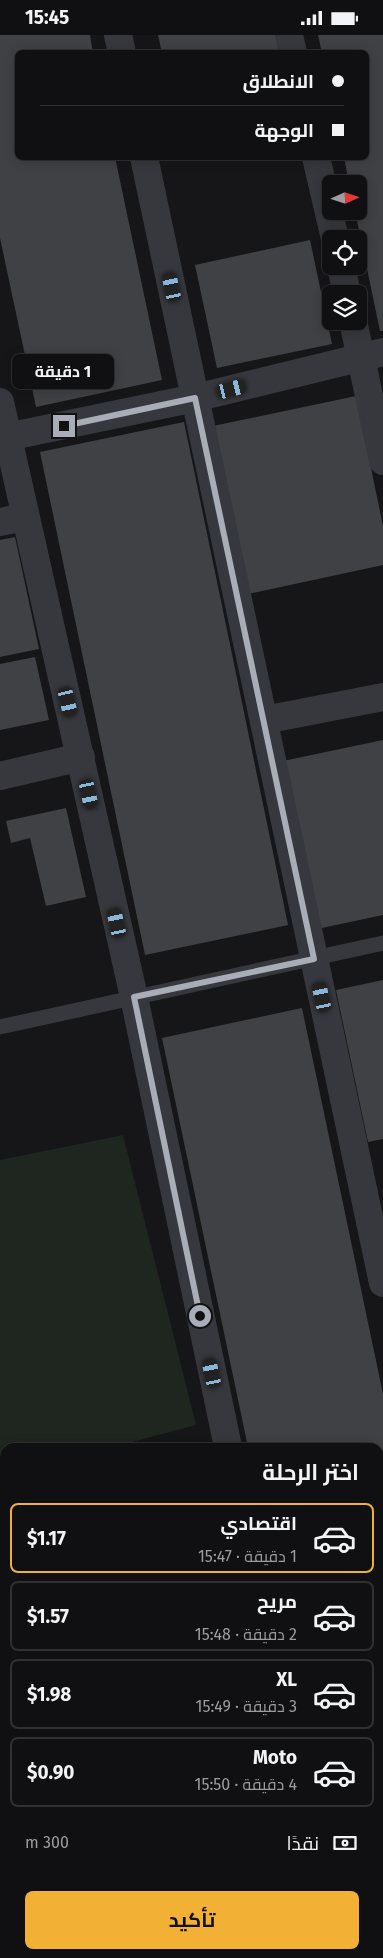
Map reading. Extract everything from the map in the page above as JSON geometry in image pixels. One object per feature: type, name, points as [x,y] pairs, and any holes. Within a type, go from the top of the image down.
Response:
[{"type":"street","points":[[118,35],[121,50]]},
{"type":"street","points":[[289,35],[292,50]]},
{"type":"street","points":[[145,160],[383,1283]]},
{"type":"street","points":[[317,160],[332,230]]},
{"type":"street","points":[[358,330],[372,354],[383,461]]},
{"type":"street","points":[[8,437],[195,398],[372,354]]},
{"type":"street","points":[[0,402],[8,437],[12,519],[81,757],[134,997],[227,1443]]},
{"type":"street","points":[[264,720],[383,697]]},
{"type":"street","points":[[0,776],[81,757]]},
{"type":"lane","points":[[0,1027],[383,943]]},
{"type":"shaded area","points":[[123,1135],[196,1425],[128,1443],[0,1443],[0,1160]]},
{"type":"building","points":[[0,35],[90,35],[92,50],[15,50],[15,160],[116,160],[162,380],[36,407],[0,238]]},
{"type":"building","points":[[158,35],[277,35],[281,50],[161,50]]},
{"type":"building","points":[[318,35],[383,35],[383,331],[380,331],[367,269],[367,230],[359,230],[357,220],[368,220],[368,175],[347,175],[345,160],[369,160],[369,50],[321,50]]},
{"type":"building","points":[[310,240],[322,297],[322,330],[329,330],[332,344],[217,368],[195,265]]},
{"type":"building","points":[[356,396],[383,526],[383,565],[248,594],[213,426]]},
{"type":"building","points":[[184,422],[288,925],[145,955],[40,452]]},
{"type":"building","points":[[15,537],[39,649],[0,657],[0,540]]},
{"type":"building","points":[[35,657],[49,720],[0,730],[0,664]]},
{"type":"building","points":[[383,740],[383,915],[317,929],[283,761]]},
{"type":"building","points":[[66,808],[86,897],[46,906],[30,838],[11,843],[6,821]]},
{"type":"building","points":[[383,980],[383,1139],[368,1142],[336,990]]},
{"type":"building","points":[[302,1008],[383,1394],[383,1443],[247,1443],[162,1038]]},
{"type":"route","points":[[64,426],[195,398],[314,959],[134,997],[200,1316]]}]
